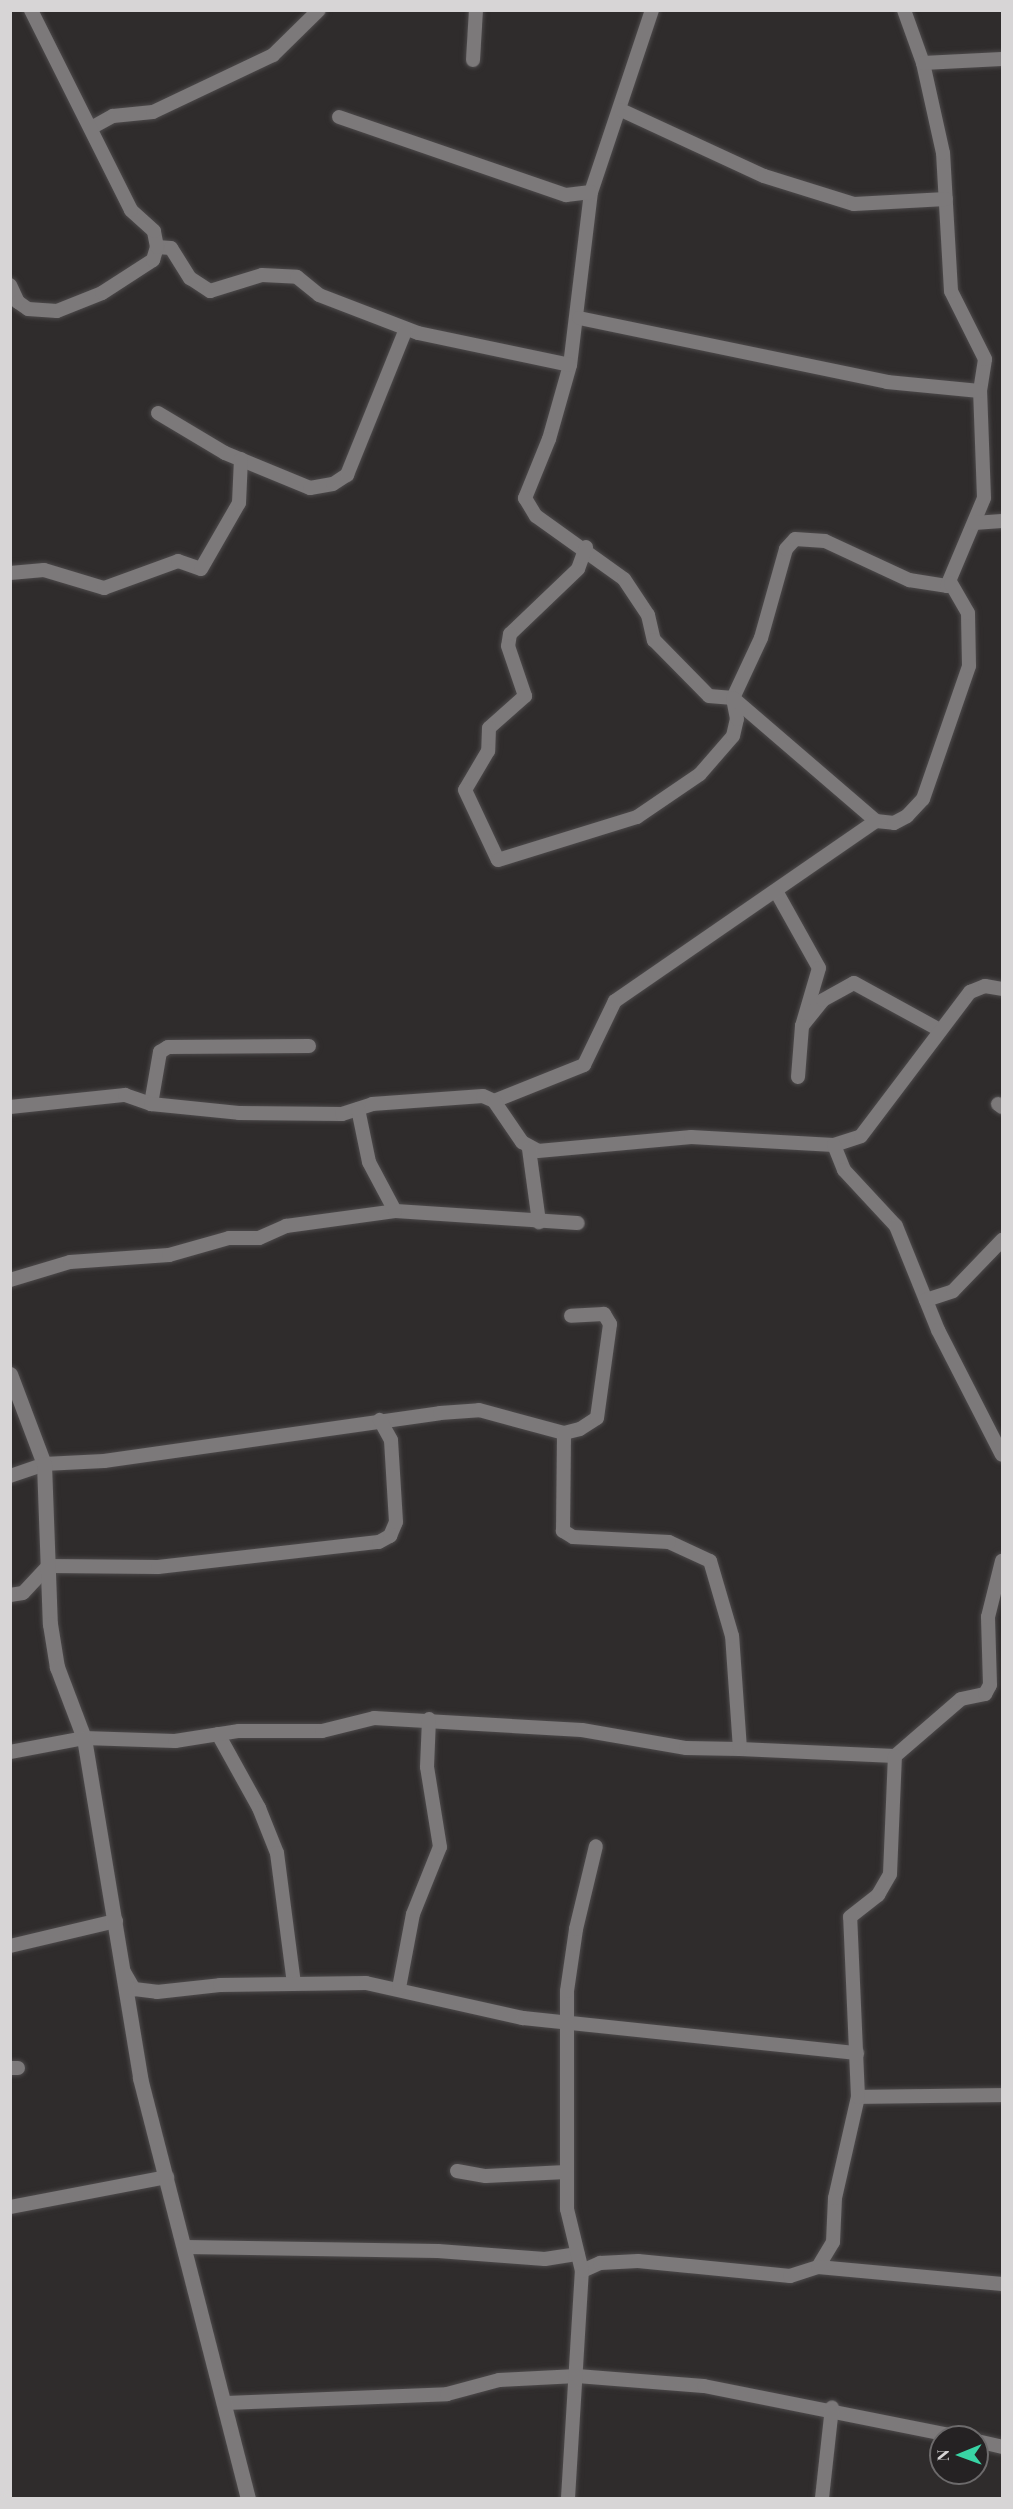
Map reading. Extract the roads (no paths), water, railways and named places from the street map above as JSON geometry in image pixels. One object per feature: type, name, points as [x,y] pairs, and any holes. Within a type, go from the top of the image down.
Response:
[{"type":"street","points":[[10,285],[18,302],[28,309],[57,311],[102,294],[153,260],[157,247],[154,231],[131,210],[31,10]]},
{"type":"street","points":[[91,128],[113,116],[153,112],[273,55],[319,10]]},
{"type":"street","points":[[473,60],[476,10]]},
{"type":"street","points":[[652,10],[621,110],[591,192],[579,318],[570,365],[549,439],[525,498],[536,516],[586,547],[624,579],[662,648],[709,696],[733,698],[876,821],[894,823],[923,799],[950,731],[969,666],[971,633],[968,613],[951,583]]},
{"type":"street","points":[[586,547],[578,569],[508,640],[525,696],[489,728],[488,751],[465,790],[491,853],[498,860],[511,859],[545,842],[637,817],[700,774],[733,736],[737,719],[733,698],[761,638],[786,549],[795,539],[855,551],[909,580],[940,588],[951,583],[984,498],[980,391],[985,358],[951,291],[943,153],[924,63],[904,10]]},
{"type":"street","points":[[924,63],[1002,59]]},
{"type":"street","points":[[621,110],[764,176],[854,204],[946,199]]},
{"type":"street","points":[[339,117],[566,195],[591,192]]},
{"type":"street","points":[[157,247],[171,248],[190,278],[210,291],[262,275],[297,277],[319,295],[406,329],[570,365]]},
{"type":"street","points":[[579,318],[887,382],[980,391]]},
{"type":"street","points":[[158,413],[241,459],[310,488],[347,475],[406,329]]},
{"type":"street","points":[[10,573],[44,570],[104,588],[178,561],[201,569],[239,502],[241,459]]},
{"type":"street","points":[[974,523],[1002,521]]},
{"type":"street","points":[[494,1101],[584,1065],[615,1001],[876,821]]},
{"type":"street","points":[[776,891],[819,968],[801,1026],[798,1077]]},
{"type":"street","points":[[801,1026],[823,1000],[854,983],[938,1029]]},
{"type":"street","points":[[530,1149],[575,1151],[607,1142],[691,1137],[834,1145],[861,1136],[938,1029],[970,992],[985,986],[1002,989]]},
{"type":"street","points":[[151,1104],[160,1052],[168,1047],[309,1046]]},
{"type":"street","points":[[10,1107],[125,1095],[151,1104],[250,1113],[342,1114],[358,1109],[483,1096],[494,1101],[530,1149],[539,1221]]},
{"type":"street","points":[[358,1109],[369,1162],[394,1211]]},
{"type":"street","points":[[834,1145],[844,1170],[897,1226],[926,1300],[1002,1455]]},
{"type":"street","points":[[10,1280],[70,1262],[169,1255],[229,1238],[259,1238],[286,1226],[394,1211],[578,1223]]},
{"type":"street","points":[[926,1300],[953,1291],[1002,1239]]},
{"type":"street","points":[[10,1476],[44,1464],[104,1461],[380,1419],[479,1410],[564,1432],[597,1418],[610,1324],[604,1314],[571,1316]]},
{"type":"street","points":[[10,1374],[44,1464],[48,1566],[57,1667],[84,1738],[116,1921],[140,2078],[186,2247],[248,2499]]},
{"type":"street","points":[[10,1595],[23,1593],[48,1566],[158,1567],[378,1542],[390,1536],[396,1522],[391,1440],[380,1419]]},
{"type":"street","points":[[564,1432],[563,1531],[573,1537],[669,1542],[710,1561],[732,1636],[740,1749]]},
{"type":"street","points":[[10,1752],[84,1738],[176,1741],[218,1734],[322,1731],[374,1718],[429,1719],[740,1749],[895,1756],[961,1699],[988,1691],[988,1617],[1002,1561]]},
{"type":"street","points":[[399,1988],[413,1914],[440,1847],[427,1767],[429,1719]]},
{"type":"street","points":[[218,1734],[260,1808],[277,1853],[294,1984]]},
{"type":"street","points":[[818,2267],[833,2242],[835,2198],[858,2097],[858,2053],[850,1917],[878,1895],[890,1874],[895,1756]]},
{"type":"street","points":[[568,2499],[582,2271],[567,2210],[568,2023],[576,1929],[596,1846]]},
{"type":"street","points":[[10,1946],[116,1921]]},
{"type":"street","points":[[124,1972],[134,1989],[157,1992],[294,1984],[399,1988],[568,2023],[858,2053]]},
{"type":"street","points":[[858,2097],[1002,2095]]},
{"type":"street","points":[[458,2171],[486,2176],[566,2172]]},
{"type":"street","points":[[10,2207],[167,2177]]},
{"type":"street","points":[[186,2247],[438,2251],[545,2259],[578,2254]]},
{"type":"street","points":[[582,2271],[600,2263],[638,2261],[790,2276],[818,2267],[1002,2284]]},
{"type":"street","points":[[226,2403],[437,2395],[499,2380],[577,2376],[704,2386],[832,2408],[929,2430]]},
{"type":"street","points":[[822,2499],[832,2408]]}]
